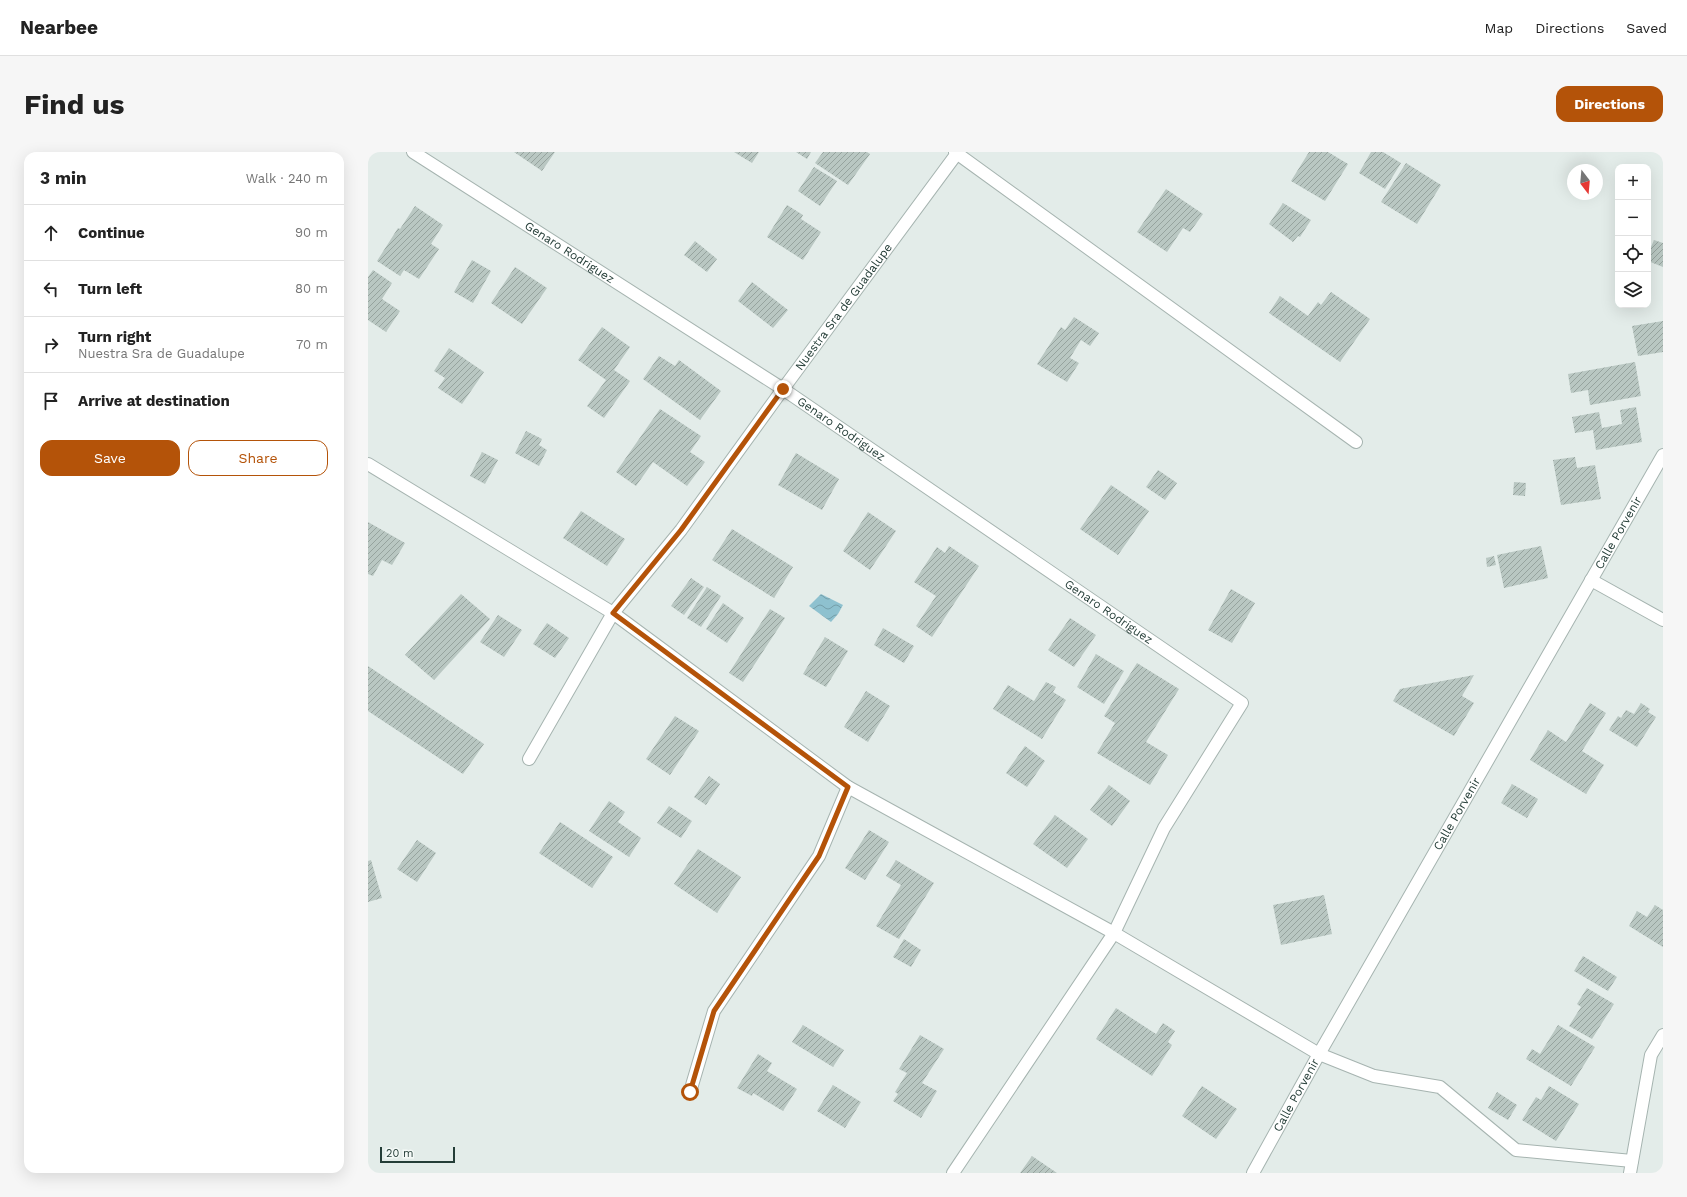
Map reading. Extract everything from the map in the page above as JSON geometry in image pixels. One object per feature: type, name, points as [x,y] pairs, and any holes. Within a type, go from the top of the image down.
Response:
[{"type":"street","name":"Genaro Rodriguez","points":[[413,152],[783,389],[1242,703],[1164,828],[1114,933]]},
{"type":"street","name":"Nuestra Sra de Guadalupe","points":[[529,759],[613,613],[681,530],[957,152]]},
{"type":"street","points":[[957,152],[1356,442]]},
{"type":"street","name":"Calle Porvenir","points":[[1252,1173],[1663,455]]},
{"type":"street","points":[[368,464],[613,613],[848,787],[1114,933],[1319,1054],[1374,1076],[1440,1087],[1516,1150],[1631,1167],[1651,1055],[1663,1035]]},
{"type":"street","points":[[1591,580],[1663,620]]},
{"type":"street","points":[[690,1092],[714,1011],[819,856],[848,787]]},
{"type":"street","points":[[952,1173],[1114,933]]},
{"type":"water","points":[[821,594],[843,605],[831,622],[809,606]]},
{"type":"building","points":[[514,152],[555,152],[542,171]]},
{"type":"building","points":[[734,152],[759,152],[752,163]]},
{"type":"building","points":[[796,152],[811,152],[807,159]]},
{"type":"building","points":[[823,152],[867,152],[870,154],[848,185],[815,163]]},
{"type":"building","points":[[1309,152],[1328,152],[1348,164],[1325,201],[1291,181]]},
{"type":"building","points":[[1371,152],[1383,152],[1401,163],[1385,189],[1359,173]]},
{"type":"building","points":[[1406,163],[1441,185],[1417,224],[1381,202]]},
{"type":"building","points":[[814,167],[837,181],[820,206],[798,191]]},
{"type":"building","points":[[1166,189],[1203,214],[1190,232],[1183,228],[1167,252],[1137,232]]},
{"type":"building","points":[[1283,203],[1311,220],[1300,237],[1298,236],[1293,242],[1269,224]]},
{"type":"building","points":[[787,205],[803,215],[801,219],[821,232],[803,260],[767,237]]},
{"type":"building","points":[[415,206],[443,225],[431,244],[439,249],[419,279],[404,270],[400,276],[377,261],[398,228],[400,229]]},
{"type":"building","points":[[1654,240],[1663,243],[1663,267],[1651,262],[1651,247]]},
{"type":"building","points":[[695,241],[717,259],[707,272],[684,255]]},
{"type":"building","points":[[472,260],[491,271],[473,303],[454,292]]},
{"type":"building","points":[[515,267],[547,288],[522,324],[491,303]]},
{"type":"building","points":[[373,270],[392,283],[382,299],[400,311],[386,332],[368,320],[368,277]]},
{"type":"building","points":[[752,282],[788,310],[773,328],[738,301]]},
{"type":"building","points":[[1331,292],[1370,319],[1340,362],[1269,313],[1280,296],[1308,316],[1318,302],[1321,305]]},
{"type":"building","points":[[1074,317],[1099,333],[1090,346],[1081,340],[1070,358],[1079,363],[1067,382],[1037,364],[1061,327],[1065,330]]},
{"type":"building","points":[[1663,321],[1663,352],[1638,356],[1632,326]]},
{"type":"building","points":[[602,327],[630,347],[614,370],[630,381],[604,418],[587,406],[606,380],[578,360]]},
{"type":"building","points":[[449,348],[484,372],[462,404],[438,388],[445,378],[434,371]]},
{"type":"building","points":[[659,356],[675,366],[679,360],[721,391],[700,420],[643,379]]},
{"type":"building","points":[[1635,362],[1641,396],[1590,405],[1588,390],[1571,393],[1568,374]]},
{"type":"building","points":[[1636,407],[1642,442],[1596,450],[1593,430],[1575,433],[1572,417],[1599,412],[1602,428],[1622,424],[1620,410]]},
{"type":"building","points":[[660,409],[701,436],[690,452],[705,462],[687,486],[653,462],[636,486],[616,472]]},
{"type":"building","points":[[526,431],[542,439],[539,445],[547,450],[539,466],[515,453]]},
{"type":"building","points":[[482,452],[498,460],[485,484],[470,476]]},
{"type":"building","points":[[796,453],[839,479],[822,510],[778,485]]},
{"type":"building","points":[[1575,457],[1577,468],[1595,465],[1601,499],[1561,505],[1553,460]]},
{"type":"building","points":[[1158,470],[1177,483],[1165,500],[1146,487]]},
{"type":"building","points":[[1514,482],[1526,483],[1525,496],[1513,495]]},
{"type":"building","points":[[1111,485],[1149,511],[1118,555],[1080,529]]},
{"type":"building","points":[[581,511],[625,539],[607,566],[563,538]]},
{"type":"building","points":[[868,512],[896,531],[870,570],[843,551]]},
{"type":"building","points":[[368,522],[405,543],[392,565],[382,560],[373,576],[368,574]]},
{"type":"building","points":[[732,529],[793,567],[774,598],[712,560]]},
{"type":"building","points":[[949,546],[979,566],[932,637],[916,626],[936,596],[914,582],[937,547],[945,553]]},
{"type":"building","points":[[1541,546],[1548,578],[1504,588],[1497,555]]},
{"type":"building","points":[[1494,556],[1496,565],[1487,567],[1486,558]]},
{"type":"building","points":[[691,578],[704,587],[684,615],[671,606]]},
{"type":"building","points":[[707,587],[721,596],[701,627],[687,618]]},
{"type":"building","points":[[1231,589],[1255,603],[1232,643],[1208,630]]},
{"type":"building","points":[[461,594],[490,619],[434,680],[405,655]]},
{"type":"building","points":[[723,603],[744,618],[727,643],[706,629]]},
{"type":"building","points":[[770,609],[785,618],[743,682],[729,673]]},
{"type":"building","points":[[498,615],[522,630],[504,657],[480,642]]},
{"type":"building","points":[[1070,618],[1096,635],[1074,667],[1048,650]]},
{"type":"building","points":[[547,623],[569,638],[555,658],[533,644]]},
{"type":"building","points":[[883,628],[914,646],[904,663],[874,645]]},
{"type":"building","points":[[825,637],[848,651],[826,687],[803,674]]},
{"type":"building","points":[[1096,654],[1124,671],[1104,704],[1077,687]]},
{"type":"building","points":[[1137,663],[1179,689],[1146,742],[1168,755],[1150,785],[1097,753],[1115,723],[1104,716]]},
{"type":"building","points":[[368,666],[484,744],[463,774],[368,711]]},
{"type":"building","points":[[1474,675],[1462,696],[1474,703],[1454,736],[1393,701],[1400,689]]},
{"type":"building","points":[[1046,682],[1056,687],[1053,692],[1066,700],[1042,739],[993,709],[1008,685],[1034,701]]},
{"type":"building","points":[[866,691],[890,706],[868,742],[844,727]]},
{"type":"building","points":[[1590,703],[1606,713],[1582,751],[1604,765],[1586,794],[1530,760],[1548,730],[1566,742]]},
{"type":"building","points":[[1641,703],[1650,709],[1648,712],[1656,717],[1637,747],[1609,730],[1618,716],[1621,718],[1626,710],[1634,714]]},
{"type":"building","points":[[675,716],[699,731],[670,775],[646,759]]},
{"type":"building","points":[[1025,746],[1045,761],[1027,787],[1006,773]]},
{"type":"building","points":[[709,776],[720,784],[706,805],[694,797]]},
{"type":"building","points":[[1512,784],[1538,799],[1527,818],[1501,803]]},
{"type":"building","points":[[1109,785],[1130,801],[1112,826],[1090,810]]},
{"type":"building","points":[[609,801],[625,812],[618,822],[641,838],[629,857],[589,831]]},
{"type":"building","points":[[669,806],[692,821],[681,838],[657,823]]},
{"type":"building","points":[[1055,815],[1088,839],[1067,868],[1033,844]]},
{"type":"building","points":[[560,822],[613,857],[592,888],[539,853]]},
{"type":"building","points":[[869,830],[889,842],[865,880],[845,868]]},
{"type":"building","points":[[417,840],[436,853],[417,882],[397,869]]},
{"type":"building","points":[[698,849],[741,877],[717,913],[674,884]]},
{"type":"building","points":[[371,860],[382,898],[368,902],[368,861]]},
{"type":"building","points":[[896,860],[934,883],[899,939],[876,926],[901,885],[886,876]]},
{"type":"building","points":[[1324,895],[1332,934],[1281,945],[1273,905]]},
{"type":"building","points":[[1655,905],[1663,910],[1663,947],[1629,926],[1637,911],[1647,917]]},
{"type":"building","points":[[904,939],[921,950],[911,967],[893,957]]},
{"type":"building","points":[[1583,956],[1617,977],[1608,991],[1574,971]]},
{"type":"building","points":[[1587,988],[1614,1004],[1592,1039],[1569,1026],[1581,1007],[1577,1004]]},
{"type":"building","points":[[1116,1008],[1156,1034],[1163,1023],[1175,1031],[1168,1042],[1172,1045],[1152,1076],[1096,1039]]},
{"type":"building","points":[[803,1025],[844,1050],[833,1067],[792,1042]]},
{"type":"building","points":[[1558,1025],[1595,1047],[1571,1086],[1526,1059],[1532,1049],[1540,1054]]},
{"type":"building","points":[[920,1035],[944,1049],[922,1083],[937,1091],[921,1118],[893,1101],[898,1094],[895,1092],[907,1073],[899,1069]]},
{"type":"building","points":[[758,1054],[772,1063],[767,1071],[797,1089],[783,1111],[753,1093],[752,1096],[737,1088]]},
{"type":"building","points":[[833,1085],[861,1102],[845,1128],[817,1111]]},
{"type":"building","points":[[1202,1086],[1237,1109],[1216,1139],[1182,1116]]},
{"type":"building","points":[[1549,1086],[1579,1104],[1556,1141],[1522,1120],[1536,1097],[1541,1100]]},
{"type":"building","points":[[1497,1092],[1517,1105],[1508,1120],[1488,1108]]},
{"type":"building","points":[[1032,1156],[1057,1173],[1020,1173]]},
{"type":"route","points":[[690,1092],[714,1011],[819,856],[848,787],[613,613],[681,530],[783,389]]}]
